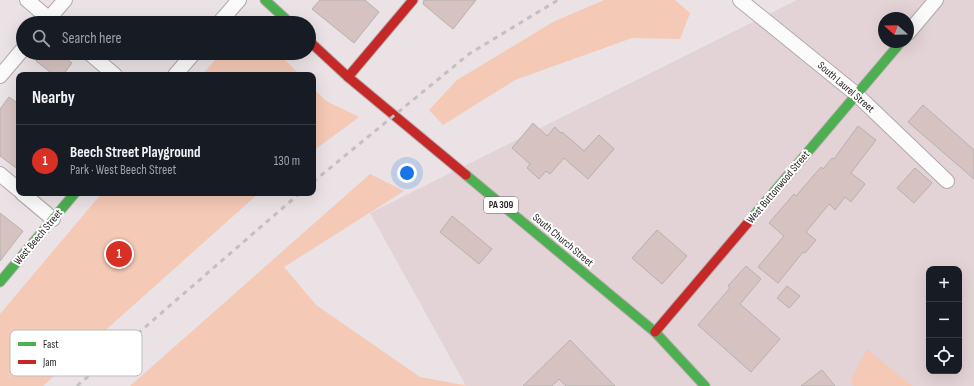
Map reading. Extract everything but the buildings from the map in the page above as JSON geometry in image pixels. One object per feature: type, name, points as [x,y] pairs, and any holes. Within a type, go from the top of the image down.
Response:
[{"type":"main road","points":[[265,0],[282,16]]},
{"type":"main road","points":[[348,77],[413,0]]},
{"type":"main road","name":"South Church Street","points":[[316,47],[348,77],[655,332],[705,386]]},
{"type":"main road","name":"West Buttonwood Street","points":[[655,332],[896,48]]},
{"type":"main road","name":"West Beech Street","points":[[0,282],[72,196]]},
{"type":"street","points":[[27,0],[43,16]]},
{"type":"street","points":[[53,16],[65,0]]},
{"type":"street","points":[[225,16],[239,0]]},
{"type":"street","name":"South Laurel Street","points":[[740,0],[856,94],[947,181]]},
{"type":"street","points":[[914,26],[936,0]]},
{"type":"street","points":[[0,76],[16,57]]},
{"type":"street","points":[[97,60],[111,72]]},
{"type":"street","points":[[178,72],[188,60]]},
{"type":"street","points":[[0,174],[16,187]]},
{"type":"street","points":[[26,196],[53,219]]},
{"type":"shaded area","points":[[604,0],[675,0],[690,13],[680,39],[632,38],[515,80],[443,125],[429,110],[457,80],[553,22]]},
{"type":"shaded area","points":[[797,0],[974,0],[974,386],[466,386],[370,213]]},
{"type":"shaded area","points":[[215,60],[285,60],[297,72],[205,72]]},
{"type":"shaded area","points":[[316,91],[326,101],[359,117],[316,149]]},
{"type":"shaded area","points":[[370,174],[404,191],[284,267],[316,305],[420,377],[469,386],[130,386]]},
{"type":"shaded area","points":[[99,196],[256,196],[106,330],[10,330],[10,376],[54,376],[43,386],[0,386],[0,314]]},
{"type":"shaded area","points":[[867,349],[912,386],[853,386],[851,379]]},
{"type":"railway","points":[[316,180],[469,54],[558,0]]},
{"type":"railway","points":[[142,330],[297,196]]},
{"type":"railway","points":[[77,386],[89,376]]},
{"type":"traffic: fast","points":[[265,0],[282,16]]},
{"type":"traffic: fast","points":[[751,219],[896,48]]},
{"type":"traffic: fast","points":[[466,175],[655,332],[705,386]]},
{"type":"traffic: fast","points":[[0,282],[72,196]]},
{"type":"traffic: jam","points":[[348,77],[413,0]]},
{"type":"traffic: jam","points":[[316,47],[348,77],[466,175]]},
{"type":"traffic: jam","points":[[655,332],[751,219]]},
{"type":"place","name":"Beech Street Playground","points":[[119,254]]}]
